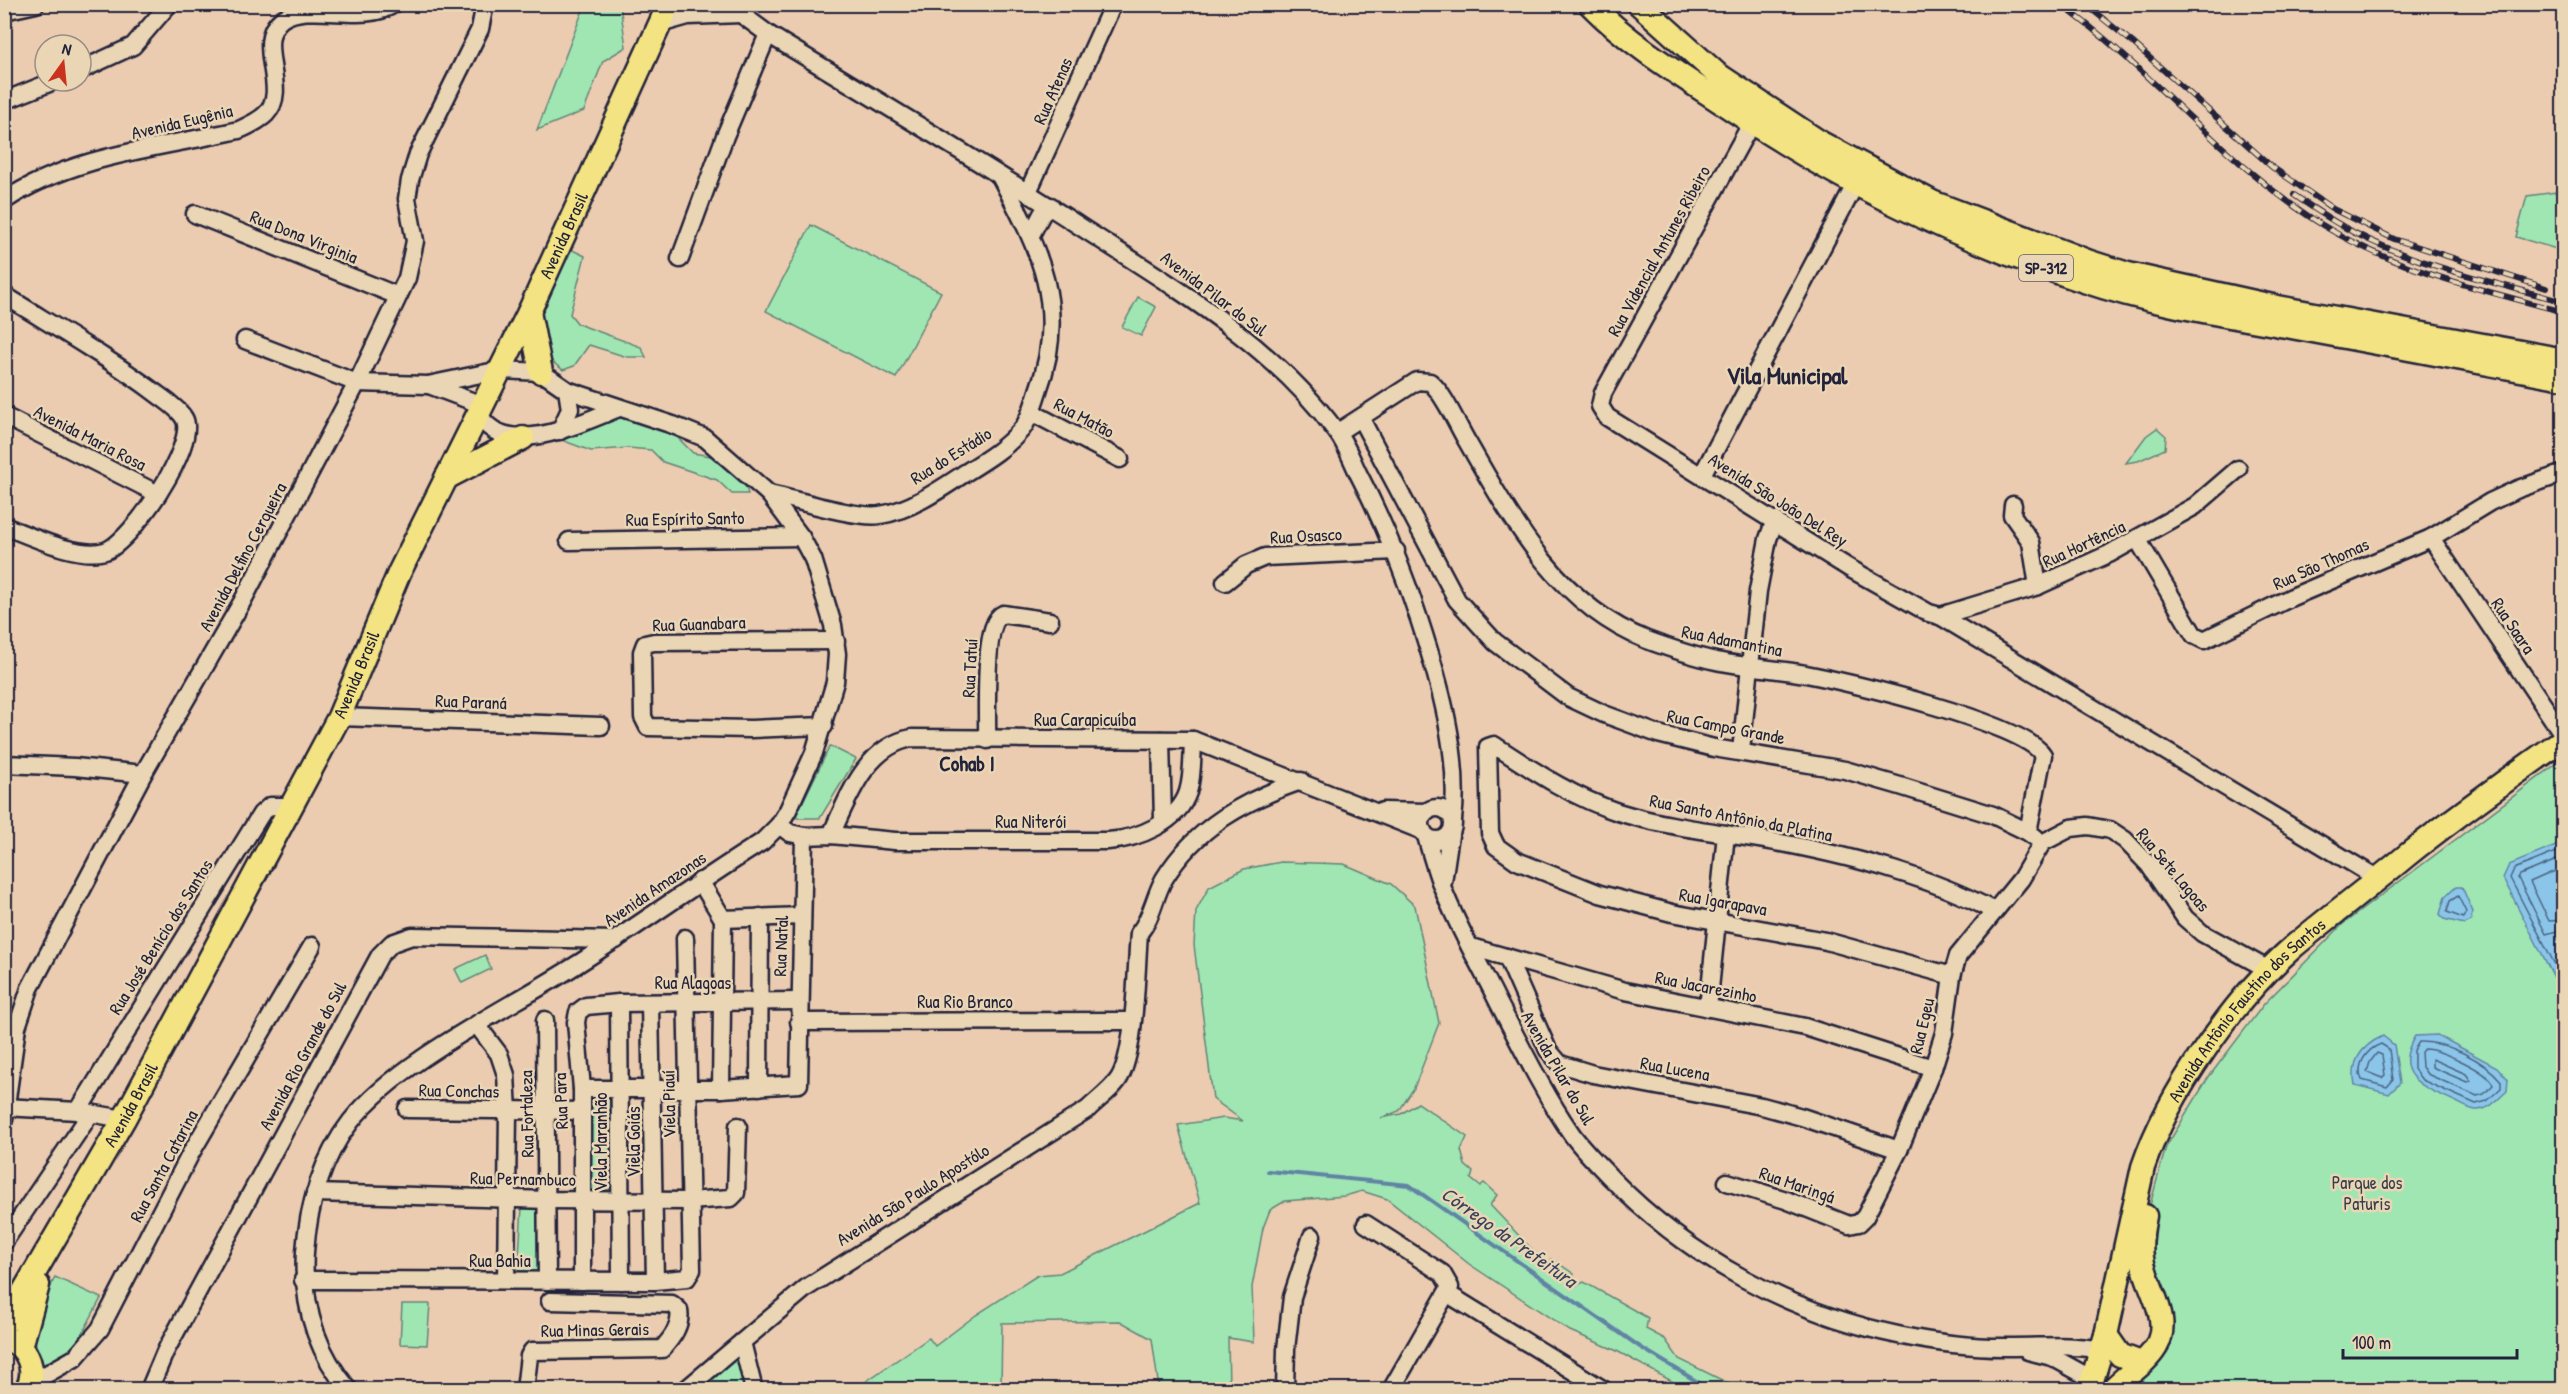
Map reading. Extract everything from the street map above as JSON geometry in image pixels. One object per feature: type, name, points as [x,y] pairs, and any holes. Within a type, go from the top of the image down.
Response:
[{"type":"main road","name":"SP-312","points":[[1590,4],[1611,25],[1757,114],[1821,143],[1932,202],[2090,262],[2128,274],[2277,307],[2564,360]]},
{"type":"main road","name":"SP-312","points":[[1639,4],[1717,74],[1757,114],[1811,160],[1981,242],[2085,282],[2162,303],[2564,378]]},
{"type":"main road","name":"Avenida Brasil","points":[[4,1324],[47,1255],[124,1119],[339,717],[399,573],[529,312],[664,14]]},
{"type":"main road","points":[[529,312],[541,372]]},
{"type":"main road","points":[[446,478],[523,438]]},
{"type":"main road","name":"Avenida Antônio Faustino dos Santos","points":[[2098,1386],[2104,1342],[2143,1167],[2151,1143],[2200,1058],[2269,970],[2377,878],[2439,829],[2564,738]]},
{"type":"main road","name":"Avenida Antônio Faustino dos Santos","points":[[2098,1386],[2141,1363],[2154,1350],[2160,1338],[2162,1324],[2156,1298],[2142,1260],[2141,1235],[2155,1171],[2172,1131],[2211,1066],[2241,1024],[2286,973],[2385,888],[2447,839],[2564,755]]},
{"type":"main road","points":[[27,1387],[30,1366],[13,1343],[47,1255]]},
{"type":"main road","points":[[2114,1297],[2140,1292],[2156,1298]]},
{"type":"main road","points":[[2104,1342],[2120,1355],[2141,1363]]},
{"type":"street","points":[[4,11],[36,4]]},
{"type":"street","points":[[93,64],[133,46],[169,4]]},
{"type":"street","name":"Avenida Eugênia","points":[[4,201],[52,174],[116,157],[239,130],[267,113],[272,105],[275,95],[271,43],[274,29],[284,17],[297,12],[377,12],[394,4]]},
{"type":"street","name":"Avenida Delfino Cerqueira","points":[[6,1111],[15,1036],[27,997],[143,774],[242,602],[357,383],[406,278],[415,241],[407,199],[413,171],[423,145],[471,50],[480,29],[485,4]]},
{"type":"street","name":"Rua Atenas","points":[[1028,192],[1113,4]]},
{"type":"street","name":"Avenida Pilar do Sul","points":[[664,14],[688,16],[736,9],[768,34],[1051,206],[1150,270],[1235,330],[1290,379],[1338,432],[1396,551],[1436,677],[1455,775],[1443,889]]},
{"type":"street","points":[[681,259],[725,136],[768,34]]},
{"type":"street","points":[[4,101],[33,89]]},
{"type":"street","name":"Rua Videncial Antunes Ribeiro","points":[[1607,417],[1600,406],[1603,393],[1757,114]]},
{"type":"street","name":"Rua do Estádio","points":[[769,494],[867,516],[888,513],[943,486],[1005,447],[1024,426],[1031,412],[1049,354],[1052,320],[1047,279],[1031,235],[1000,176]]},
{"type":"street","points":[[1702,475],[1856,183]]},
{"type":"street","points":[[1031,235],[1042,214],[1051,206]]},
{"type":"street","name":"Rua Dona Virginia","points":[[195,214],[398,296]]},
{"type":"street","points":[[4,295],[143,384],[184,417],[188,427],[186,441],[158,494],[131,533],[115,547],[103,552],[90,553],[70,550],[4,526]]},
{"type":"street","points":[[245,340],[357,383],[428,385],[500,370],[541,372]]},
{"type":"street","name":"Avenida Amazonas","points":[[350,1389],[338,1376],[320,1346],[309,1316],[303,1280],[306,1229],[315,1193],[330,1152],[350,1121],[375,1095],[435,1051],[616,940],[700,881],[762,842],[779,825],[814,753],[824,726],[835,682],[836,640],[826,598],[813,559],[801,537],[769,494],[705,438],[567,390],[541,372]]},
{"type":"street","name":"Rua Adamantina","points":[[1361,419],[1417,381],[1425,380],[1434,385],[1529,544],[1581,599],[1615,623],[1644,639],[1715,661],[1803,674],[1919,701],[1994,727],[2033,745],[2043,755],[2028,832]]},
{"type":"street","points":[[428,385],[480,409],[483,423],[496,432],[523,438],[560,431],[619,408]]},
{"type":"street","points":[[560,431],[570,409],[567,390]]},
{"type":"street","name":"Rua Matão","points":[[1031,412],[1120,459]]},
{"type":"street","name":"Avenida Maria Rosa","points":[[4,416],[158,494]]},
{"type":"street","name":"Avenida São João Del Rey","points":[[1607,417],[1776,520],[1849,568],[1935,614],[2377,878]]},
{"type":"street","points":[[1338,432],[1361,419]]},
{"type":"street","name":"Rua Campo Grande","points":[[1361,419],[1457,600],[1495,642],[1568,697],[1604,714],[1686,741],[1845,770],[1993,815],[2028,832],[2042,843]]},
{"type":"street","name":"Rua Hortência","points":[[1935,614],[2038,586],[2138,540],[2195,506],[2238,469]]},
{"type":"street","name":"Rua São Thomas","points":[[2138,540],[2194,635],[2204,640],[2292,597],[2431,538],[2490,502],[2535,481],[2564,473]]},
{"type":"street","points":[[2013,505],[2012,515],[2031,542],[2038,586]]},
{"type":"street","points":[[1741,751],[1763,559],[1776,520]]},
{"type":"street","name":"Rua Espírito Santo","points":[[569,541],[801,537]]},
{"type":"street","name":"Rua Saara","points":[[2431,538],[2564,738]]},
{"type":"street","name":"Rua Osasco","points":[[1225,582],[1246,565],[1264,557],[1396,551]]},
{"type":"street","name":"Rua Tatuí","points":[[987,740],[989,640],[994,621],[1003,614],[1050,621]]},
{"type":"street","name":"Rua Guanabara","points":[[824,726],[751,729],[648,727],[643,717],[642,652],[645,644],[654,642],[836,640]]},
{"type":"street","name":"Rua Paraná","points":[[339,717],[602,726]]},
{"type":"street","name":"Rua Carapicuíba","points":[[831,835],[854,787],[871,762],[892,744],[912,738],[1193,740],[1377,811],[1424,834]]},
{"type":"street","points":[[1161,740],[1163,821]]},
{"type":"street","name":"Rua Niterói","points":[[804,836],[831,835],[895,841],[1108,842],[1139,835],[1163,821],[1180,806],[1189,790],[1193,740]]},
{"type":"street","name":"Rua Santo Antônio da Platina","points":[[1496,846],[1489,824],[1490,744],[1556,786],[1617,812],[1673,826],[1789,844],[1892,871],[1943,888],[1994,911]]},
{"type":"street","points":[[4,765],[75,767],[143,774]]},
{"type":"street","name":"Avenida Pilar do Sul","points":[[1455,775],[1432,810],[1421,821],[1443,889],[1520,1046],[1572,1135],[1641,1208],[1671,1232],[1746,1281],[1809,1309],[1894,1334],[1936,1343],[2015,1347],[2104,1342]]},
{"type":"street","name":"Avenida São Paulo Apostólo","points":[[686,1389],[806,1288],[848,1258],[1088,1109],[1118,1081],[1126,1065],[1132,1035],[1131,1021],[1138,933],[1148,923],[1159,888],[1170,870],[1229,812],[1262,795],[1301,781]]},
{"type":"street","name":"Rua José Benício dos Santos","points":[[4,1242],[261,814],[275,804],[291,806]]},
{"type":"street","points":[[1424,834],[1435,840],[1451,828],[1447,811],[1432,810]]},
{"type":"street","name":"Rua Carapicuíba","points":[[1377,811],[1432,810]]},
{"type":"street","points":[[779,825],[790,832],[804,836]]},
{"type":"street","name":"Rua Sete Lagoas","points":[[2042,843],[2071,828],[2088,826],[2110,830],[2125,840],[2149,865],[2185,918],[2202,933],[2269,970]]},
{"type":"street","points":[[1708,1008],[1726,834]]},
{"type":"street","name":"Rua Natal","points":[[759,1087],[799,1084],[804,836]]},
{"type":"street","name":"Rua Egeu","points":[[1854,1225],[1870,1209],[1899,1150],[1933,1068],[1944,1034],[1952,976],[1964,945],[2021,879],[2042,843]]},
{"type":"street","name":"Rua Igarapava","points":[[1496,846],[1540,872],[1600,894],[1716,921],[1826,941],[1952,976]]},
{"type":"street","points":[[700,881],[723,919],[721,1089]]},
{"type":"street","points":[[723,919],[802,916]]},
{"type":"street","points":[[582,1089],[759,1087],[760,917]]},
{"type":"street","name":"Avenida Rio Grande do Sul","points":[[149,1389],[165,1352],[380,955],[392,943],[412,936],[616,940]]},
{"type":"street","name":"Viela Piauí","points":[[685,938],[692,1270]]},
{"type":"street","name":"Rua Santa Catarina","points":[[27,1387],[75,1358],[100,1329],[191,1153],[312,946]]},
{"type":"street","name":"Rua Jacarezinho","points":[[1472,946],[1625,991],[1806,1027],[1933,1068]]},
{"type":"street","name":"Rua Lucena","points":[[1507,957],[1550,1055],[1560,1065],[1593,1074],[1762,1106],[1899,1150]]},
{"type":"street","name":"Rua Alagoas","points":[[586,1006],[619,1003],[799,1002]]},
{"type":"street","name":"Viela Maranhão","points":[[619,1003],[621,1281]]},
{"type":"street","name":"Viela Goiás","points":[[650,1003],[654,1088],[655,1281]]},
{"type":"street","name":"Rua Para","points":[[582,1281],[582,1089],[576,1022],[578,1012],[586,1006]]},
{"type":"street","name":"Rua Fortaleza","points":[[545,1020],[547,1281]]},
{"type":"street","name":"Rua Rio Branco","points":[[799,1022],[1131,1021]]},
{"type":"street","points":[[477,1025],[499,1054],[504,1065],[508,1111],[506,1280]]},
{"type":"street","name":"Rua Conchas","points":[[407,1109],[582,1111]]},
{"type":"street","points":[[6,1111],[84,1112],[124,1119]]},
{"type":"street","name":"Rua Pernambuco","points":[[315,1193],[548,1200],[621,1198],[689,1201],[731,1198],[736,1193],[738,1126]]},
{"type":"street","name":"Rua Maringá","points":[[1727,1182],[1854,1225]]},
{"type":"street","points":[[1366,1224],[1442,1273],[1450,1287],[1391,1389]]},
{"type":"street","points":[[1285,1389],[1292,1297],[1312,1236]]},
{"type":"street","name":"Rua Bahia","points":[[303,1280],[655,1281],[684,1280],[692,1270]]},
{"type":"street","points":[[1448,1294],[1604,1389]]},
{"type":"street","name":"Rua Minas Gerais","points":[[525,1389],[529,1356],[535,1349],[662,1349],[676,1330],[680,1316],[680,1310],[672,1304],[550,1301]]},
{"type":"street","points":[[742,1342],[754,1389]]},
{"type":"street","name":"Avenida Pilar do Sul","points":[[2015,1347],[2052,1357],[2098,1386]]},
{"type":"green space","points":[[578,5],[620,5],[626,47],[603,61],[584,111],[537,130],[583,10]]},
{"type":"green space","points":[[2563,191],[2563,251],[2516,237],[2527,196]]},
{"type":"green space","points":[[811,225],[941,292],[896,378],[766,311]]},
{"type":"green space","points":[[564,246],[585,256],[570,314],[578,324],[641,347],[646,357],[627,357],[589,345],[574,366],[563,370],[544,355],[539,338],[539,311],[547,284]]},
{"type":"green space","points":[[1138,297],[1156,307],[1141,336],[1122,327]]},
{"type":"green space","points":[[615,415],[671,431],[693,453],[716,457],[744,479],[748,494],[732,494],[717,480],[663,462],[651,450],[628,448],[591,451],[556,438]]},
{"type":"green space","points":[[2157,428],[2166,436],[2165,449],[2138,461],[2126,463],[2146,436]]},
{"type":"green space","points":[[830,746],[856,759],[820,818],[795,818]]},
{"type":"green space","name":"Parque dos Paturis","points":[[2563,759],[2563,1389],[2127,1390],[2172,1330],[2144,1227],[2166,1147],[2208,1078],[2264,1004],[2343,924]]},
{"type":"green space","points":[[1281,862],[1344,864],[1391,884],[1415,906],[1439,1023],[1414,1088],[1399,1111],[1381,1118],[1401,1114],[1418,1103],[1467,1137],[1461,1150],[1465,1165],[1473,1172],[1471,1179],[1480,1186],[1484,1183],[1497,1195],[1490,1205],[1542,1260],[1549,1264],[1552,1259],[1574,1274],[1570,1284],[1572,1287],[1584,1282],[1648,1318],[1646,1329],[1665,1339],[1679,1359],[1740,1389],[1686,1389],[1615,1350],[1570,1331],[1469,1264],[1387,1199],[1362,1191],[1345,1196],[1285,1201],[1270,1210],[1263,1228],[1252,1287],[1254,1342],[1228,1338],[1229,1389],[1159,1389],[1152,1339],[1120,1321],[1002,1323],[1001,1389],[855,1389],[929,1338],[935,1346],[976,1315],[1038,1275],[1060,1273],[1200,1203],[1178,1125],[1224,1118],[1243,1121],[1213,1099],[1194,945],[1196,911],[1209,887],[1244,869]]},
{"type":"green space","points":[[485,955],[491,969],[462,983],[455,969]]},
{"type":"green space","points":[[591,1092],[609,1093],[612,1189],[591,1190]]},
{"type":"green space","points":[[522,1207],[539,1208],[538,1273],[518,1272]]},
{"type":"green space","points":[[55,1277],[101,1298],[76,1346],[62,1360],[41,1366],[32,1328]]},
{"type":"green space","points":[[402,1304],[430,1304],[427,1345],[400,1344]]},
{"type":"green space","points":[[737,1353],[746,1389],[685,1390]]},
{"type":"water","points":[[2563,843],[2564,938],[2560,945],[2563,951],[2563,995],[2503,878],[2509,865]]},
{"type":"water","points":[[2456,887],[2462,887],[2473,912],[2470,921],[2464,924],[2444,919],[2440,914],[2445,897]]},
{"type":"water","points":[[2437,1035],[2497,1067],[2508,1079],[2507,1091],[2490,1106],[2481,1110],[2473,1110],[2420,1083],[2408,1069],[2409,1049],[2415,1036]]},
{"type":"water","points":[[2383,1036],[2394,1045],[2400,1083],[2389,1094],[2355,1085],[2354,1076],[2359,1055],[2369,1044]]},
{"type":"waterway","name":"Córrego da Prefeitura","points":[[1268,1171],[1409,1185],[1640,1347],[1711,1390]]},
{"type":"railway","points":[[2060,4],[2095,31],[2263,182],[2298,209],[2336,233],[2391,259],[2447,280],[2564,312]]},
{"type":"railway","points":[[2085,4],[2132,42],[2272,167],[2333,209],[2394,239],[2546,288]]},
{"type":"railway","points":[[2294,195],[2345,228],[2403,254],[2456,272],[2564,302]]},
{"type":"district","name":"Vila Municipal","points":[[1787,376]]},
{"type":"district","name":"Cohab I","points":[[967,764]]}]
